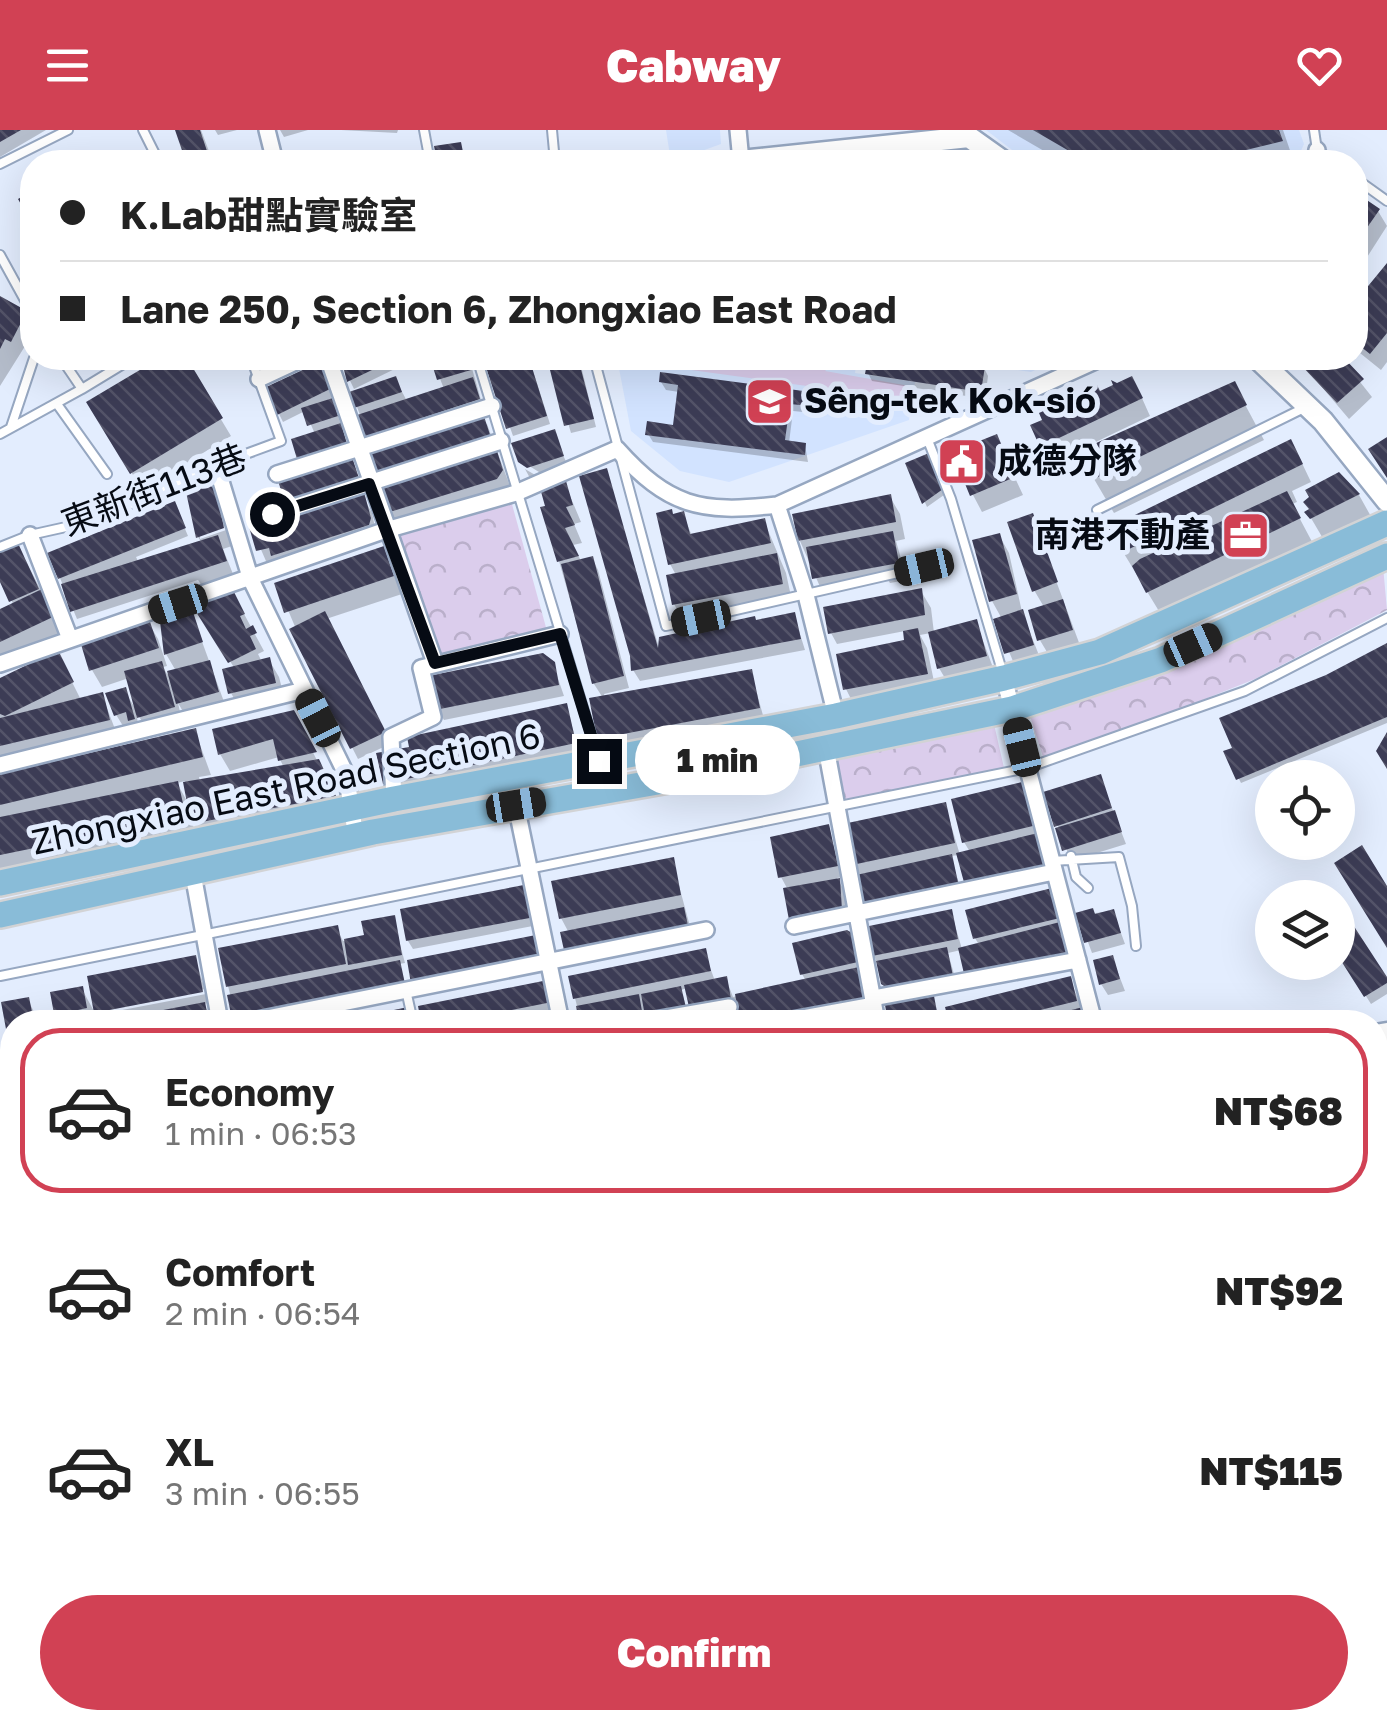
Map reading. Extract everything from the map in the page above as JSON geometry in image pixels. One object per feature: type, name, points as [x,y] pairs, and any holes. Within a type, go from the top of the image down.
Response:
[{"type":"main road","name":"Zhongxiao East Road Section 6","points":[[0,883],[394,799],[836,716],[1004,678],[1100,652],[1387,523]]},
{"type":"main road","name":"Zhongxiao East Road Section 6","points":[[0,915],[356,837],[1012,709],[1161,660],[1387,556]]},
{"type":"street","points":[[837,150],[968,134],[989,150]]},
{"type":"street","points":[[259,379],[278,370]]},
{"type":"street","points":[[332,370],[435,663]]},
{"type":"street","points":[[0,664],[386,530],[516,493],[617,449],[652,488],[700,506],[743,509],[777,505],[1076,370]]},
{"type":"street","points":[[1270,370],[1308,406],[1387,501]]},
{"type":"street","points":[[277,474],[492,406]]},
{"type":"street","points":[[272,514],[501,441]]},
{"type":"street","points":[[216,465],[251,580],[346,774],[356,837]]},
{"type":"street","points":[[777,505],[806,595],[836,716]]},
{"type":"street","points":[[30,535],[70,639]]},
{"type":"street","points":[[394,799],[391,736],[433,716],[421,668],[560,634]]},
{"type":"street","points":[[1004,678],[1091,1010]]},
{"type":"street","points":[[0,765],[304,690]]},
{"type":"street","points":[[826,748],[875,1010]]},
{"type":"street","points":[[516,805],[559,1010]]},
{"type":"street","points":[[794,926],[858,916],[1053,866]]},
{"type":"street","points":[[193,874],[218,1010]]},
{"type":"street","points":[[306,1010],[706,930]]},
{"type":"street","points":[[837,1010],[1078,960]]},
{"type":"street","points":[[712,1010],[729,1007]]},
{"type":"lane","points":[[28,150],[68,130]]},
{"type":"lane","points":[[0,255],[20,291]]},
{"type":"lane","points":[[12,427],[30,370]]},
{"type":"lane","points":[[69,370],[82,389]]},
{"type":"lane","points":[[0,434],[113,370]]},
{"type":"lane","name":"東新街113巷","points":[[0,547],[30,535],[110,515],[216,465],[281,441],[255,370]]},
{"type":"lane","points":[[481,370],[599,761]]},
{"type":"lane","points":[[597,370],[666,626],[924,567]]},
{"type":"lane","points":[[56,404],[107,474]]},
{"type":"lane","points":[[1097,510],[1308,406]]},
{"type":"lane","points":[[927,438],[951,499],[1004,678]]},
{"type":"lane","points":[[0,976],[1028,768],[1245,691],[1387,618]]},
{"type":"lane","points":[[1071,856],[1076,877],[1088,888]]},
{"type":"lane","points":[[1053,866],[1071,856],[1118,856],[1132,906],[1136,946]]},
{"type":"lane","points":[[406,990],[410,1010]]},
{"type":"shaded area","points":[[666,130],[720,130],[721,144],[704,150],[669,150]]},
{"type":"shaded area","points":[[986,130],[1299,130],[1304,144],[1301,150],[1012,150]]},
{"type":"shaded area","name":"Sêng-tek Kok-sió","points":[[619,370],[855,370],[855,373],[915,382],[909,420],[729,482],[680,471],[631,431]]},
{"type":"green space","points":[[691,370],[826,370],[910,386],[908,400]]},
{"type":"green space","points":[[510,497],[547,631],[439,656],[397,534]]},
{"type":"green space","points":[[1383,566],[1387,610],[1255,679],[1045,763],[1030,716]]},
{"type":"green space","points":[[994,724],[1004,768],[844,805],[835,759]]},
{"type":"building","points":[[0,130],[21,130],[0,142]]},
{"type":"building","points":[[175,130],[200,130],[207,150],[182,150]]},
{"type":"building","points":[[1033,130],[1279,130],[1283,141],[1246,150],[1067,150]]},
{"type":"building","points":[[461,142],[463,150],[435,150],[434,146]]},
{"type":"building","points":[[1368,201],[1380,209],[1368,226]]},
{"type":"building","points":[[1387,263],[1387,333],[1370,354],[1368,352],[1368,286]]},
{"type":"building","points":[[0,296],[20,307],[20,325],[11,342],[5,339],[0,349]]},
{"type":"building","points":[[140,370],[194,370],[223,418],[130,474],[86,402]]},
{"type":"building","points":[[302,370],[323,370],[330,389],[277,415],[264,388]]},
{"type":"building","points":[[344,370],[372,370],[347,382]]},
{"type":"building","points":[[434,370],[471,370],[437,380]]},
{"type":"building","points":[[487,370],[533,370],[547,416],[506,429]]},
{"type":"building","points":[[550,370],[581,370],[594,419],[564,426]]},
{"type":"building","points":[[866,370],[984,370],[981,392],[865,374]]},
{"type":"building","points":[[1306,370],[1355,370],[1364,379],[1337,403]]},
{"type":"building","points":[[660,372],[811,392],[810,406],[790,404],[785,440],[806,443],[805,455],[645,435],[647,421],[673,425],[678,385],[659,382]]},
{"type":"building","points":[[396,376],[402,392],[354,408],[349,392]]},
{"type":"building","points":[[1132,376],[1143,398],[1040,447],[1030,425],[1042,420],[1039,413],[1048,409],[1050,415],[1063,409],[1060,402],[1066,400],[1068,405],[1092,395],[1089,389],[1097,385],[1100,391],[1113,385],[1111,380],[1117,383]]},
{"type":"building","points":[[473,377],[480,399],[364,437],[357,415]]},
{"type":"building","points":[[1235,381],[1247,405],[1092,480],[1079,455],[1094,444]]},
{"type":"building","points":[[333,398],[338,416],[307,426],[301,408]]},
{"type":"building","points":[[483,413],[491,438],[377,475],[368,451]]},
{"type":"building","points":[[341,423],[347,444],[297,459],[291,439]]},
{"type":"building","points":[[555,429],[564,456],[527,468],[518,462],[511,443]]},
{"type":"building","points":[[997,434],[1015,477],[970,496],[952,452]]},
{"type":"building","points":[[1387,437],[1387,478],[1368,449]]},
{"type":"building","points":[[1291,439],[1303,464],[1121,553],[1108,528]]},
{"type":"building","points":[[496,448],[503,470],[497,479],[393,511],[386,509],[378,485]]},
{"type":"building","points":[[929,453],[943,489],[922,504],[905,463]]},
{"type":"building","points":[[352,457],[359,478],[285,502],[278,481]]},
{"type":"building","points":[[607,468],[658,648],[659,637],[755,616],[756,620],[795,612],[801,639],[631,671],[579,476]]},
{"type":"building","points":[[1339,472],[1360,494],[1310,519],[1304,512],[1309,509],[1303,502],[1309,497],[1305,490]]},
{"type":"building","points":[[566,481],[573,505],[566,507],[575,525],[565,528],[579,556],[557,562],[540,507],[545,506],[540,488]]},
{"type":"building","points":[[207,483],[216,490],[224,528],[196,538],[186,492]]},
{"type":"building","points":[[1287,491],[1301,518],[1146,593],[1132,566],[1140,559]]},
{"type":"building","points":[[364,492],[371,518],[369,525],[271,556],[269,548],[256,551],[249,527]]},
{"type":"building","points":[[891,494],[896,522],[798,541],[792,514]]},
{"type":"building","points":[[175,501],[186,528],[58,579],[47,553]]},
{"type":"building","points":[[672,509],[673,514],[684,511],[690,534],[765,518],[771,543],[668,565],[656,513]]},
{"type":"building","points":[[1033,513],[1058,582],[1032,592],[1007,522]]},
{"type":"building","points":[[893,531],[899,563],[812,579],[806,547]]},
{"type":"building","points":[[1000,533],[1017,594],[989,602],[972,540]]},
{"type":"building","points":[[218,535],[227,561],[70,612],[61,584]]},
{"type":"building","points":[[17,541],[39,589],[9,602],[0,582],[0,548]]},
{"type":"building","points":[[384,546],[394,576],[284,613],[274,583]]},
{"type":"building","points":[[777,553],[783,584],[672,605],[666,575]]},
{"type":"building","points":[[593,556],[624,676],[592,684],[561,564]]},
{"type":"building","points":[[922,588],[925,615],[828,634],[823,607]]},
{"type":"building","points":[[42,589],[55,616],[0,642],[0,609]]},
{"type":"building","points":[[227,590],[234,592],[245,614],[240,616],[246,629],[253,625],[257,633],[250,636],[256,649],[228,663],[193,607]]},
{"type":"building","points":[[1063,599],[1073,630],[1037,641],[1028,610]]},
{"type":"building","points":[[190,603],[203,642],[164,655],[159,613]]},
{"type":"building","points":[[1023,609],[1034,645],[1004,654],[993,619]]},
{"type":"building","points":[[325,611],[386,732],[350,749],[289,629]]},
{"type":"building","points":[[149,619],[159,648],[89,671],[80,641]]},
{"type":"building","points":[[977,619],[987,656],[937,669],[928,632]]},
{"type":"building","points":[[918,628],[928,674],[843,690],[836,654],[904,640],[903,631]]},
{"type":"building","points":[[1387,643],[1387,717],[1284,760],[1255,760],[1255,772],[1236,780],[1223,751],[1232,748],[1219,718],[1326,675]]},
{"type":"building","points":[[58,650],[74,682],[5,716],[0,714],[0,678]]},
{"type":"building","points":[[543,653],[555,662],[559,685],[435,710],[428,676]]},
{"type":"building","points":[[270,657],[276,683],[228,694],[222,669]]},
{"type":"building","points":[[210,660],[219,692],[176,704],[167,671]]},
{"type":"building","points":[[162,661],[175,707],[137,718],[124,671]]},
{"type":"building","points":[[752,669],[760,708],[597,739],[589,698]]},
{"type":"building","points":[[126,687],[135,719],[128,721],[126,712],[114,716],[105,693]]},
{"type":"building","points":[[103,692],[110,720],[0,746],[0,718]]},
{"type":"building","points":[[567,703],[576,743],[383,784],[376,753],[409,747],[407,737]]},
{"type":"building","points":[[294,710],[317,752],[278,761],[273,739],[218,755],[212,729]]},
{"type":"building","points":[[196,728],[203,757],[0,805],[0,774]]},
{"type":"building","points":[[1387,732],[1387,769],[1376,751]]},
{"type":"building","points":[[319,759],[336,796],[191,824],[183,782]]},
{"type":"building","points":[[1101,774],[1112,808],[1054,827],[1043,792]]},
{"type":"building","points":[[178,781],[186,817],[0,855],[0,817]]},
{"type":"building","points":[[1026,781],[1037,825],[962,843],[951,799]]},
{"type":"building","points":[[946,802],[955,843],[852,865],[843,824]]},
{"type":"building","points":[[1115,810],[1122,832],[1062,851],[1055,828]]},
{"type":"building","points":[[829,824],[838,866],[778,878],[770,837]]},
{"type":"building","points":[[1038,833],[1046,866],[965,886],[956,853]]},
{"type":"building","points":[[1362,845],[1387,886],[1387,948],[1355,897],[1355,880],[1345,880],[1334,863],[1355,860],[1355,850]]},
{"type":"building","points":[[952,854],[959,887],[870,906],[861,902],[856,875]]},
{"type":"building","points":[[674,857],[681,895],[559,919],[551,881]]},
{"type":"building","points":[[840,878],[842,910],[789,920],[783,888]]},
{"type":"building","points":[[529,884],[535,917],[406,941],[400,909]]},
{"type":"building","points":[[1052,888],[1060,918],[973,939],[965,910]]},
{"type":"building","points":[[684,907],[689,930],[565,955],[560,932]]},
{"type":"building","points":[[1093,908],[1095,914],[1114,909],[1121,933],[1084,943],[1075,913]]},
{"type":"building","points":[[952,909],[958,939],[872,956],[869,926]]},
{"type":"building","points":[[395,915],[402,955],[348,965],[344,939],[364,935],[361,921]]},
{"type":"building","points":[[1060,922],[1067,952],[965,978],[958,948]]},
{"type":"building","points":[[338,925],[346,964],[226,987],[218,948]]},
{"type":"building","points":[[1355,928],[1387,977],[1387,983],[1364,997],[1353,980]]},
{"type":"building","points":[[847,930],[852,933],[858,962],[800,975],[792,943]]},
{"type":"building","points":[[541,934],[545,956],[411,984],[407,960]]},
{"type":"building","points":[[947,947],[953,976],[889,989],[881,984],[876,961]]},
{"type":"building","points":[[706,948],[711,971],[573,999],[568,976]]},
{"type":"building","points":[[196,955],[203,992],[93,1010],[87,976]]},
{"type":"building","points":[[1113,955],[1120,979],[1099,985],[1093,960]]},
{"type":"building","points":[[400,960],[405,984],[276,1010],[230,1010],[227,995]]},
{"type":"building","points":[[859,967],[864,994],[861,1000],[806,1010],[738,1010],[735,994]]},
{"type":"building","points":[[727,976],[731,999],[689,1007],[684,985]]},
{"type":"building","points":[[1071,976],[1077,1001],[1041,1010],[945,1007]]},
{"type":"building","points":[[548,980],[552,1002],[511,1010],[419,1010],[418,1006]]},
{"type":"building","points":[[83,986],[87,1008],[53,1010],[50,992]]},
{"type":"building","points":[[681,986],[686,1008],[644,1010],[641,994]]},
{"type":"building","points":[[639,994],[642,1010],[577,1010],[576,1006]]},
{"type":"building","points":[[934,996],[937,1010],[886,1010],[885,1005]]},
{"type":"building","points":[[29,997],[32,1010],[2,1010],[1,1002]]},
{"type":"building","points":[[205,1002],[207,1010],[163,1010]]},
{"type":"place","name":"Sêng-tek Kok-sió","points":[[769,401]]},
{"type":"place","name":"成德分隊","points":[[962,461]]},
{"type":"place","name":"南港不動產","points":[[1245,535]]},
{"type":"route","points":[[272,514],[369,484],[435,663],[560,634],[599,761]]}]
